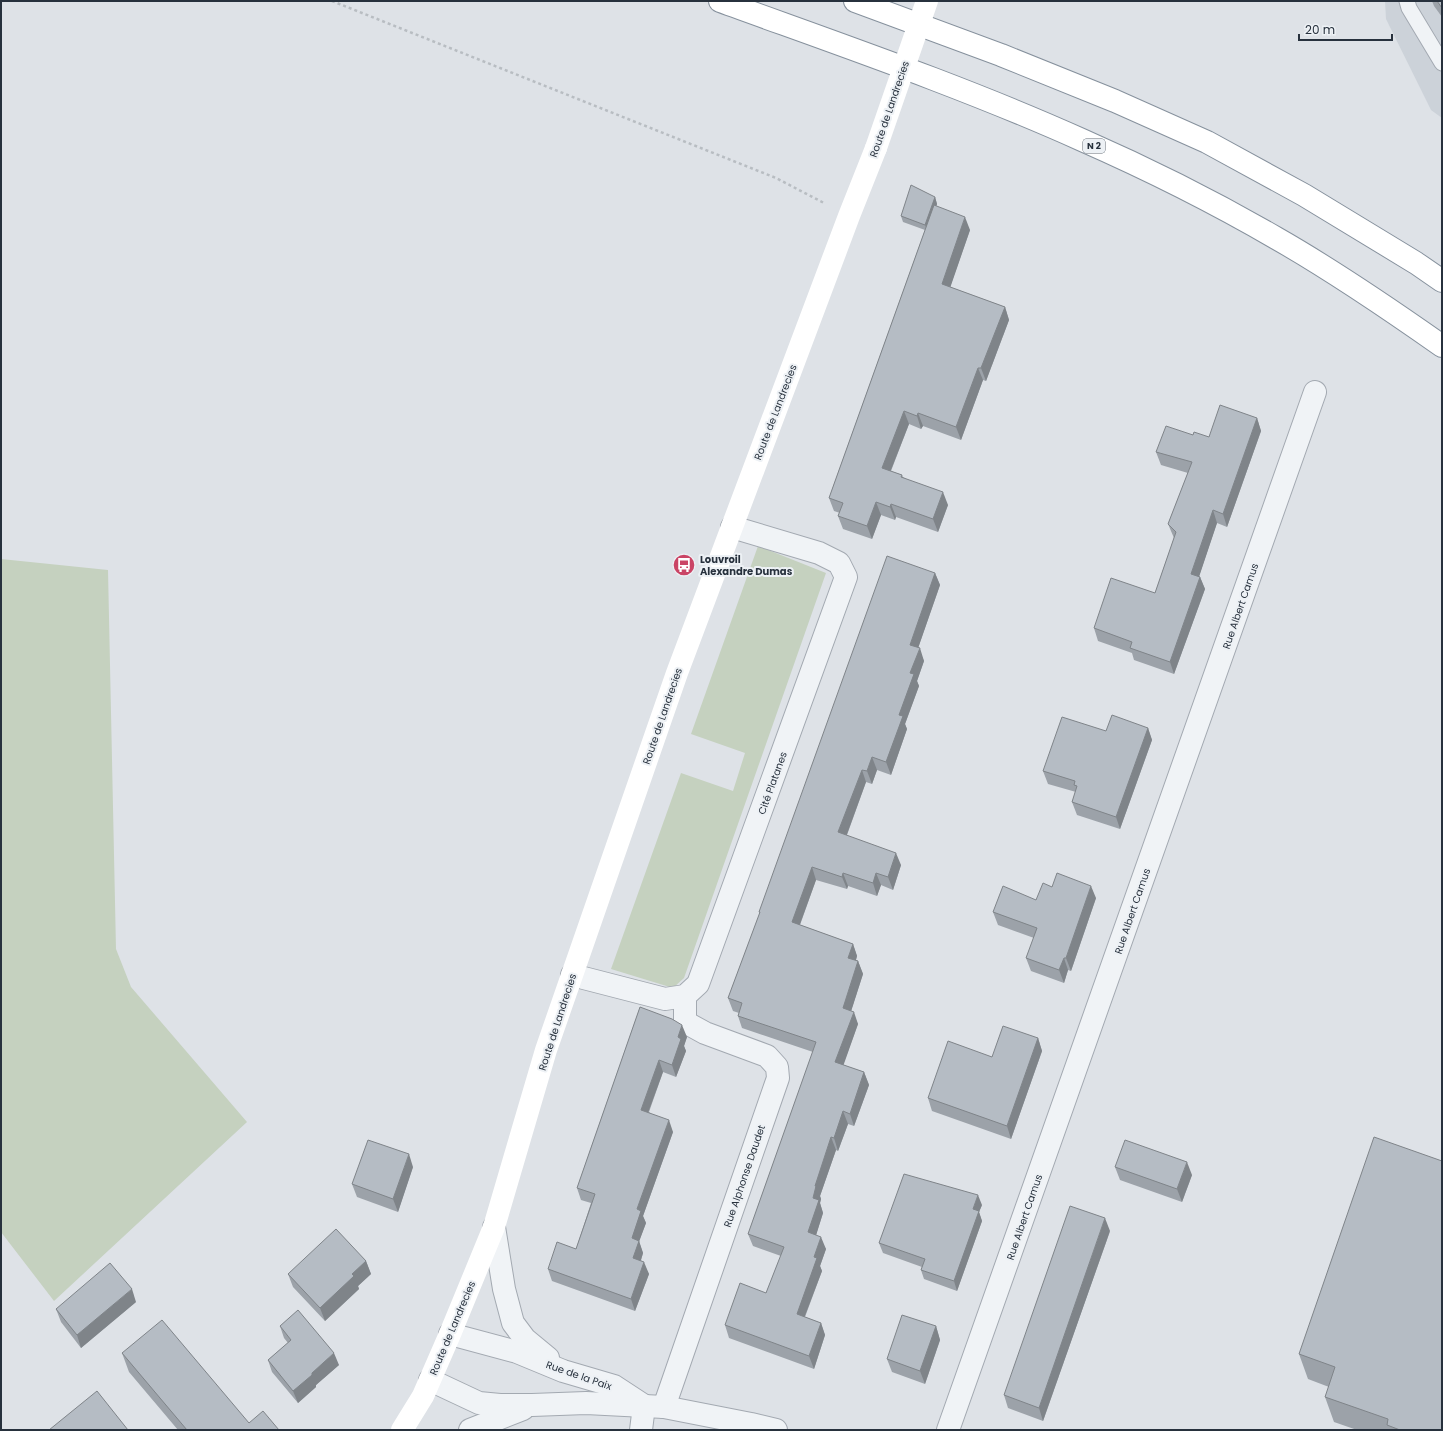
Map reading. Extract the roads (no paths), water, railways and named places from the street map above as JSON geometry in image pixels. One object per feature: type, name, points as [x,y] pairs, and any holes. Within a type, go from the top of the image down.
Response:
[{"type":"main road","name":"N 2","points":[[720,1],[982,98],[1082,140],[1178,185],[1276,238],[1368,295],[1442,346]]},
{"type":"main road","points":[[855,1],[1001,55],[1115,101],[1207,142],[1304,195],[1416,263],[1442,281]]},
{"type":"main road","name":"Route de Landrecies","points":[[402,1430],[423,1396],[494,1227],[546,1050],[677,673],[876,148],[927,1]]},
{"type":"street","name":"Rue Albert Camus","points":[[948,1430],[1315,392]]},
{"type":"street","name":"Cité Platanes","points":[[685,996],[698,984],[846,577],[839,563],[820,553],[732,527]]},
{"type":"street","points":[[572,975],[665,999],[685,996]]},
{"type":"street","name":"Rue Alphonse Daudet","points":[[654,1406],[778,1078],[777,1067],[767,1056],[705,1033],[685,1022],[685,996]]},
{"type":"street","points":[[494,1227],[504,1289],[513,1323],[525,1339],[563,1371]]},
{"type":"street","name":"Rue de la Paix","points":[[450,1334],[517,1352],[563,1371],[614,1386],[654,1406],[776,1430]]},
{"type":"street","points":[[430,1380],[479,1403],[532,1405],[586,1403],[654,1406],[641,1430]]},
{"type":"street","points":[[470,1430],[532,1405]]},
{"type":"lane","points":[[1407,1],[1409,8],[1442,63]]},
{"type":"place","name":"Louvroil Alexandre Dumas","points":[[684,565]]}]
